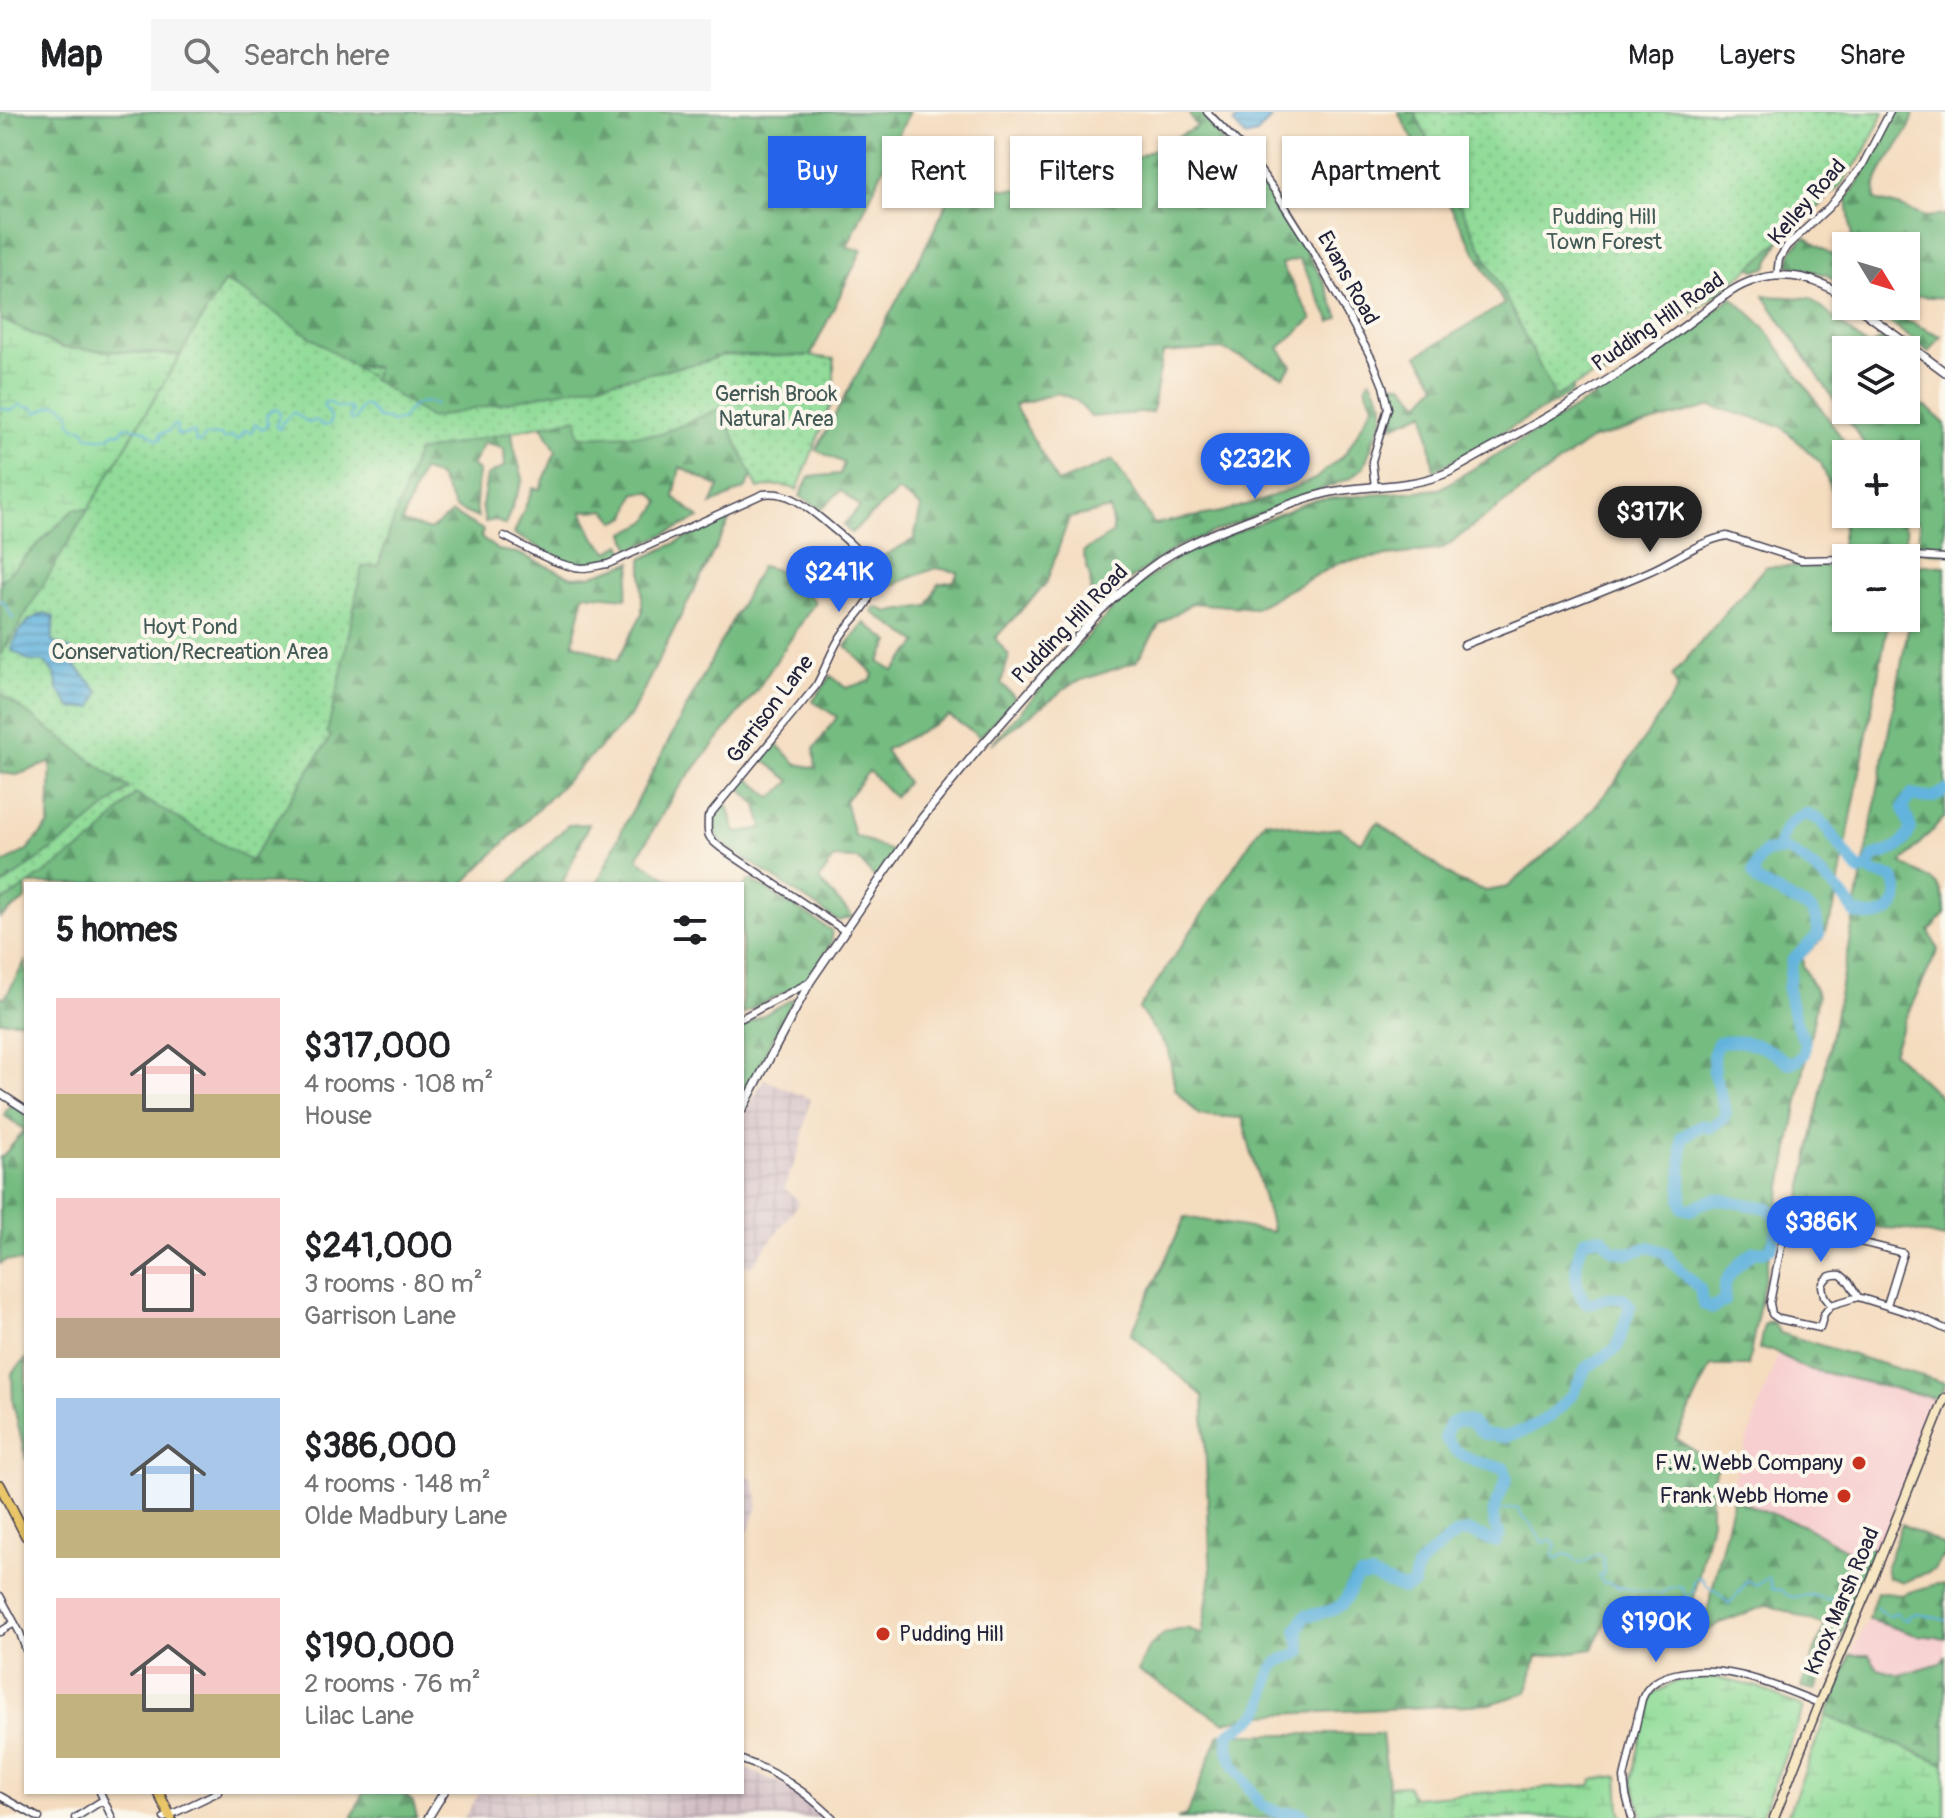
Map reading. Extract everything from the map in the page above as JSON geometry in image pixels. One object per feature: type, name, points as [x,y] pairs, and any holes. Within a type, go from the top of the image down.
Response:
[{"type":"main road","name":"Knox Marsh Road","points":[[1774,1818],[1945,1398]]},
{"type":"main road","points":[[0,1485],[24,1532]]},
{"type":"main road","points":[[159,1794],[169,1817]]},
{"type":"street","name":"Evans Road","points":[[1207,112],[1247,153],[1275,191],[1372,359],[1388,408],[1372,461],[1375,487]]},
{"type":"street","name":"Kelley Road","points":[[1777,275],[1779,259],[1787,246],[1829,207],[1862,166],[1890,112]]},
{"type":"street","name":"Pudding Hill Road","points":[[744,1106],[810,982],[937,799],[1099,612],[1151,566],[1213,534],[1312,497],[1423,482],[1451,471],[1624,370],[1727,292],[1753,280],[1777,275],[1799,276],[1832,289]]},
{"type":"street","points":[[1875,320],[1945,372]]},
{"type":"street","name":"Garrison Lane","points":[[504,536],[570,566],[585,568],[608,564],[763,494],[778,492],[800,502],[859,552],[869,564],[873,578],[868,600],[844,631],[816,686],[708,817],[707,833],[710,840],[721,848],[845,931]]},
{"type":"street","points":[[1464,645],[1600,592],[1716,538],[1727,536],[1801,560],[1832,559]]},
{"type":"street","points":[[1920,556],[1945,558]]},
{"type":"street","points":[[744,1017],[810,982]]},
{"type":"street","points":[[0,1093],[24,1109]]},
{"type":"street","points":[[1887,1305],[1903,1253],[1819,1235],[1798,1235],[1786,1239],[1781,1246],[1770,1303],[1772,1314],[1779,1319],[1820,1328],[1824,1314],[1831,1305],[1858,1297],[1916,1315],[1945,1329]]},
{"type":"street","points":[[1831,1305],[1824,1296],[1822,1286],[1831,1276],[1845,1277],[1858,1297]]},
{"type":"street","points":[[0,1596],[24,1646]]},
{"type":"street","points":[[0,1632],[14,1623]]},
{"type":"street","points":[[1632,1818],[1626,1795],[1625,1770],[1642,1699],[1653,1683],[1692,1671],[1717,1671],[1760,1680],[1819,1703]]},
{"type":"street","points":[[744,1761],[791,1785],[833,1818]]},
{"type":"street","points":[[101,1794],[112,1818]]},
{"type":"street","points":[[169,1817],[214,1794]]},
{"type":"street","points":[[428,1818],[443,1794]]},
{"type":"street","points":[[0,1796],[39,1818]]},
{"type":"street","points":[[75,1818],[103,1800]]},
{"type":"shaded area","points":[[764,1079],[810,1099],[800,1149],[784,1188],[797,1199],[798,1204],[751,1267],[744,1264],[744,1115]]},
{"type":"shaded area","points":[[1778,1354],[1804,1368],[1938,1399],[1877,1551],[1869,1545],[1859,1556],[1804,1526],[1727,1496]]},
{"type":"shaded area","points":[[744,1472],[753,1480],[757,1509],[744,1542]]},
{"type":"shaded area","points":[[1868,1619],[1916,1635],[1945,1638],[1945,1656],[1940,1663],[1900,1675],[1878,1669],[1869,1656],[1851,1655]]},
{"type":"shaded area","points":[[744,1768],[795,1790],[826,1818],[464,1818],[479,1794],[744,1794]]},
{"type":"green space","name":"Gerrish Brook Natural Area","points":[[0,112],[909,112],[898,136],[882,136],[882,171],[866,206],[866,136],[768,136],[768,208],[865,208],[847,247],[862,250],[746,488],[711,505],[719,487],[680,467],[674,497],[699,518],[631,550],[625,533],[647,522],[660,502],[651,492],[635,493],[627,517],[616,522],[606,510],[582,511],[594,537],[609,552],[621,544],[625,552],[600,562],[584,564],[557,556],[514,534],[533,488],[540,489],[556,451],[535,412],[510,417],[523,479],[505,525],[495,520],[485,522],[482,506],[487,476],[505,466],[504,449],[484,442],[472,466],[478,471],[478,518],[455,508],[439,477],[422,470],[402,522],[430,530],[452,513],[483,530],[481,538],[498,550],[517,553],[572,577],[590,576],[632,562],[626,598],[584,594],[573,643],[617,661],[642,614],[642,559],[731,517],[630,717],[465,882],[24,882],[24,900],[0,918],[0,865],[27,850],[49,825],[51,762],[17,775],[0,773],[0,582],[74,509],[249,509],[376,367],[62,348],[0,319]]},
{"type":"green space","points":[[1188,112],[1201,112],[1219,136],[1179,136],[1197,127]]},
{"type":"green space","name":"Pudding Hill Town Forest","points":[[1398,112],[1883,112],[1854,161],[1823,203],[1781,238],[1767,267],[1756,271],[1727,250],[1699,238],[1731,283],[1603,377],[1573,357],[1572,393],[1434,471],[1425,412],[1393,426],[1389,383],[1403,384],[1420,403],[1437,385],[1418,355],[1504,304],[1451,208],[1469,208],[1469,136],[1411,136]]},
{"type":"green space","name":"Pudding Hill Town Forest","points":[[1414,112],[1884,112],[1865,152],[1840,186],[1749,269],[1687,317],[1622,360],[1555,397],[1461,208],[1469,208],[1469,136],[1426,136]]},
{"type":"green space","points":[[1895,112],[1914,112],[1908,129],[1876,183],[1875,200],[1925,217],[1945,215],[1945,298],[1920,296],[1920,232],[1851,232],[1847,199]]},
{"type":"green space","points":[[1158,147],[1158,208],[1266,208],[1266,188],[1322,278],[1339,317],[1331,322],[1299,259],[1281,264],[1312,319],[1279,348],[1292,366],[1283,376],[1222,349],[1163,353],[1152,412],[1091,417],[1076,400],[1058,393],[1014,405],[1058,483],[1113,460],[1154,524],[1221,512],[1260,501],[1315,479],[1346,453],[1374,404],[1366,384],[1370,379],[1383,403],[1383,418],[1363,468],[1350,478],[1176,547],[1119,588],[1093,613],[1090,577],[1083,552],[1113,533],[1110,509],[1069,518],[1046,584],[995,638],[1009,656],[1001,683],[1015,698],[980,737],[949,716],[885,750],[907,782],[894,797],[869,771],[845,801],[854,835],[893,852],[876,879],[858,859],[834,858],[819,880],[853,917],[838,921],[724,844],[712,831],[714,819],[727,802],[736,833],[763,828],[757,805],[739,787],[748,778],[772,798],[791,781],[762,759],[776,744],[797,764],[816,768],[814,749],[837,717],[813,701],[831,676],[846,688],[870,681],[874,674],[846,646],[865,623],[890,642],[879,662],[894,671],[918,643],[872,612],[875,607],[890,612],[928,606],[938,584],[954,581],[958,572],[935,568],[878,591],[883,576],[878,559],[914,539],[921,507],[898,491],[851,533],[843,525],[860,507],[841,490],[821,509],[800,496],[809,477],[840,474],[844,463],[816,450],[945,208],[994,208],[994,189],[1010,189],[1010,208],[1142,208],[1142,155]]},
{"type":"green space","points":[[1805,237],[1832,255],[1832,279],[1788,265],[1793,249]]},
{"type":"green space","name":"Hoyt Pond Conservation/Recreation Area","points":[[224,282],[243,291],[430,418],[704,362],[723,355],[834,359],[834,397],[797,490],[778,486],[758,489],[721,408],[661,434],[579,437],[577,418],[417,452],[378,566],[362,567],[327,732],[331,736],[251,861],[135,794],[96,838],[31,882],[24,882],[24,887],[2,902],[0,887],[79,830],[129,788],[0,693],[0,657]]},
{"type":"green space","points":[[1764,296],[1810,298],[1832,317],[1832,320],[1855,336],[1832,336],[1832,396]]},
{"type":"green space","points":[[1732,297],[1765,328],[1843,440],[1832,440],[1832,492],[1821,463],[1781,426],[1711,406],[1590,440],[1442,549],[1341,562],[1255,608],[1192,603],[1159,625],[1136,662],[1073,683],[991,744],[1125,595],[1181,555],[1313,500],[1439,489],[1599,394],[1672,345]]},
{"type":"green space","points":[[0,319],[62,348],[376,368],[359,481],[249,509],[74,509],[0,582]]},
{"type":"green space","points":[[1887,320],[1905,320],[1941,336],[1929,352],[1920,345],[1920,336],[1908,336]]},
{"type":"green space","points":[[1920,404],[1945,424],[1945,554],[1920,551],[1920,440],[1862,440],[1851,424],[1920,424]]},
{"type":"green space","points":[[1843,528],[1905,528],[1907,531],[1904,544],[1841,544]]},
{"type":"green space","points":[[1920,565],[1945,566],[1945,817],[1901,863],[1938,886],[1945,914],[1929,931],[1938,950],[1893,1052],[1945,1101],[1945,1238],[1904,1229],[1796,1224],[1907,632],[1920,632]]},
{"type":"green space","points":[[761,566],[790,573],[815,602],[757,690],[674,794],[637,858],[673,882],[598,882],[623,828]]},
{"type":"green space","points":[[1832,566],[1832,632],[1886,632],[1833,913],[1822,939],[1803,957],[1803,967],[1818,996],[1748,1366],[1711,1366],[1676,1439],[1717,1465],[1711,1490],[1711,1520],[1689,1620],[1606,1620],[1593,1649],[1537,1657],[1526,1693],[1490,1704],[1259,1715],[1224,1722],[1138,1671],[1148,1648],[1165,1633],[1187,1628],[1202,1635],[1211,1575],[1203,1396],[1131,1334],[1185,1217],[1273,1232],[1242,1118],[1199,1115],[1175,1089],[1168,1049],[1139,1009],[1265,820],[1317,831],[1340,828],[1361,843],[1378,822],[1458,881],[1486,891],[1508,887],[1578,826],[1613,785],[1678,688],[1672,676],[1765,567]]},
{"type":"green space","points":[[589,824],[563,882],[510,882],[568,825]]},
{"type":"green space","points":[[750,879],[831,930],[832,942],[805,982],[744,1013],[744,886]]},
{"type":"green space","points":[[24,964],[24,1016],[21,1021],[0,1021],[0,996],[5,998]]},
{"type":"green space","points":[[794,998],[744,1093],[744,1026]]},
{"type":"green space","points":[[11,1103],[24,1112],[24,1129],[4,1115]]},
{"type":"green space","points":[[24,1131],[24,1262],[6,1260],[0,1264],[2,1157]]},
{"type":"green space","points":[[1772,1321],[1780,1333],[1945,1383],[1938,1399],[1804,1368],[1772,1350],[1759,1349],[1764,1323]]},
{"type":"green space","points":[[24,1361],[24,1451],[13,1402],[12,1373]]},
{"type":"green space","points":[[1733,1499],[1804,1526],[1858,1556],[1863,1543],[1877,1551],[1815,1690],[1801,1687],[1825,1625],[1768,1605],[1720,1623],[1702,1635]]},
{"type":"green space","points":[[1902,1524],[1945,1546],[1945,1558],[1942,1557],[1934,1570],[1904,1582],[1888,1577],[1886,1566]]},
{"type":"green space","points":[[1936,1584],[1945,1585],[1945,1638],[1916,1635],[1868,1619],[1877,1592],[1901,1595]]},
{"type":"green space","points":[[1851,1655],[1869,1655],[1878,1669],[1900,1675],[1940,1663],[1945,1656],[1945,1764],[1826,1716]]},
{"type":"green space","points":[[1712,1677],[1758,1687],[1804,1708],[1760,1818],[1643,1818],[1632,1780],[1653,1694],[1677,1681]]},
{"type":"green space","points":[[1826,1716],[1945,1764],[1945,1818],[1787,1817]]},
{"type":"green space","points":[[1219,1734],[1382,1734],[1391,1818],[1177,1818],[1187,1815]]},
{"type":"green space","points":[[1618,1776],[1623,1818],[1391,1818],[1389,1786],[1408,1785],[1412,1798],[1591,1785],[1592,1780]]},
{"type":"green space","points":[[362,1794],[404,1794],[413,1802],[417,1818],[352,1818]]},
{"type":"water","points":[[1245,112],[1276,113],[1257,134],[1250,136],[1245,136],[1233,123]]},
{"type":"water","points":[[45,613],[54,617],[52,642],[72,650],[77,668],[99,692],[93,707],[73,709],[58,690],[55,674],[44,662],[29,661],[11,649],[23,626]]},
{"type":"waterway","points":[[0,408],[12,411],[20,404],[32,407],[37,413],[53,405],[61,405],[70,413],[71,424],[83,428],[89,437],[99,438],[108,437],[114,432],[121,433],[125,426],[145,430],[157,440],[174,424],[179,435],[194,432],[196,442],[200,443],[205,436],[221,435],[223,439],[232,436],[236,440],[245,430],[252,433],[255,424],[266,428],[266,416],[276,409],[280,413],[276,425],[280,429],[293,412],[309,423],[316,420],[323,426],[330,424],[331,417],[323,405],[325,402],[350,408],[352,421],[365,405],[378,418],[391,422],[403,419],[416,404],[436,404]]},
{"type":"waterway","points":[[0,600],[13,619]]},
{"type":"waterway","points":[[1778,851],[1786,828],[1806,814],[1820,820],[1859,871],[1868,867],[1874,856],[1892,850],[1904,841],[1911,829],[1903,807],[1912,794],[1929,798],[1945,791]]},
{"type":"waterway","points":[[1306,1818],[1301,1813],[1279,1813],[1261,1805],[1234,1765],[1228,1748],[1228,1735],[1259,1712],[1277,1663],[1301,1652],[1297,1630],[1305,1616],[1328,1612],[1343,1604],[1359,1577],[1372,1576],[1403,1589],[1413,1585],[1417,1568],[1424,1560],[1456,1534],[1467,1531],[1496,1542],[1500,1534],[1495,1528],[1494,1514],[1507,1478],[1504,1468],[1462,1455],[1445,1436],[1449,1425],[1458,1420],[1470,1422],[1484,1434],[1505,1437],[1528,1429],[1551,1416],[1573,1394],[1586,1368],[1617,1348],[1630,1306],[1623,1298],[1606,1298],[1590,1304],[1579,1292],[1576,1275],[1584,1240],[1601,1237],[1614,1251],[1628,1253],[1650,1247],[1666,1253],[1700,1289],[1703,1304],[1713,1308],[1725,1301],[1725,1285],[1736,1267],[1754,1251],[1763,1252],[1771,1248],[1777,1228],[1769,1208],[1716,1199],[1690,1210],[1683,1208],[1682,1137],[1702,1125],[1709,1128],[1723,1119],[1726,1112],[1714,1074],[1713,1056],[1718,1043],[1756,1045],[1789,1063],[1797,1061],[1804,1054],[1805,1043],[1795,1020],[1788,990],[1792,961],[1819,934],[1816,918],[1811,910],[1757,881],[1753,873],[1758,860],[1765,852],[1790,852],[1826,879],[1855,913],[1874,916],[1893,907],[1897,890],[1892,877],[1876,874],[1868,867]]},
{"type":"waterway","points":[[1493,1512],[1518,1509],[1543,1543],[1551,1539],[1557,1545],[1552,1555],[1554,1558],[1570,1555],[1580,1564],[1598,1554],[1603,1556],[1604,1574],[1598,1576],[1604,1583],[1609,1582],[1617,1587],[1660,1594],[1679,1587],[1686,1598],[1692,1593],[1698,1577],[1729,1604],[1747,1580],[1756,1585],[1769,1578],[1772,1589],[1791,1597],[1835,1597],[1852,1603]]},
{"type":"waterway","points":[[1876,1607],[1888,1617],[1897,1613],[1908,1620],[1909,1615],[1919,1614],[1945,1620]]},
{"type":"place","name":"F.W. Webb Company","points":[[1859,1463]]},
{"type":"place","name":"Frank Webb Home","points":[[1844,1496]]},
{"type":"place","name":"Pudding Hill","points":[[883,1634]]}]
